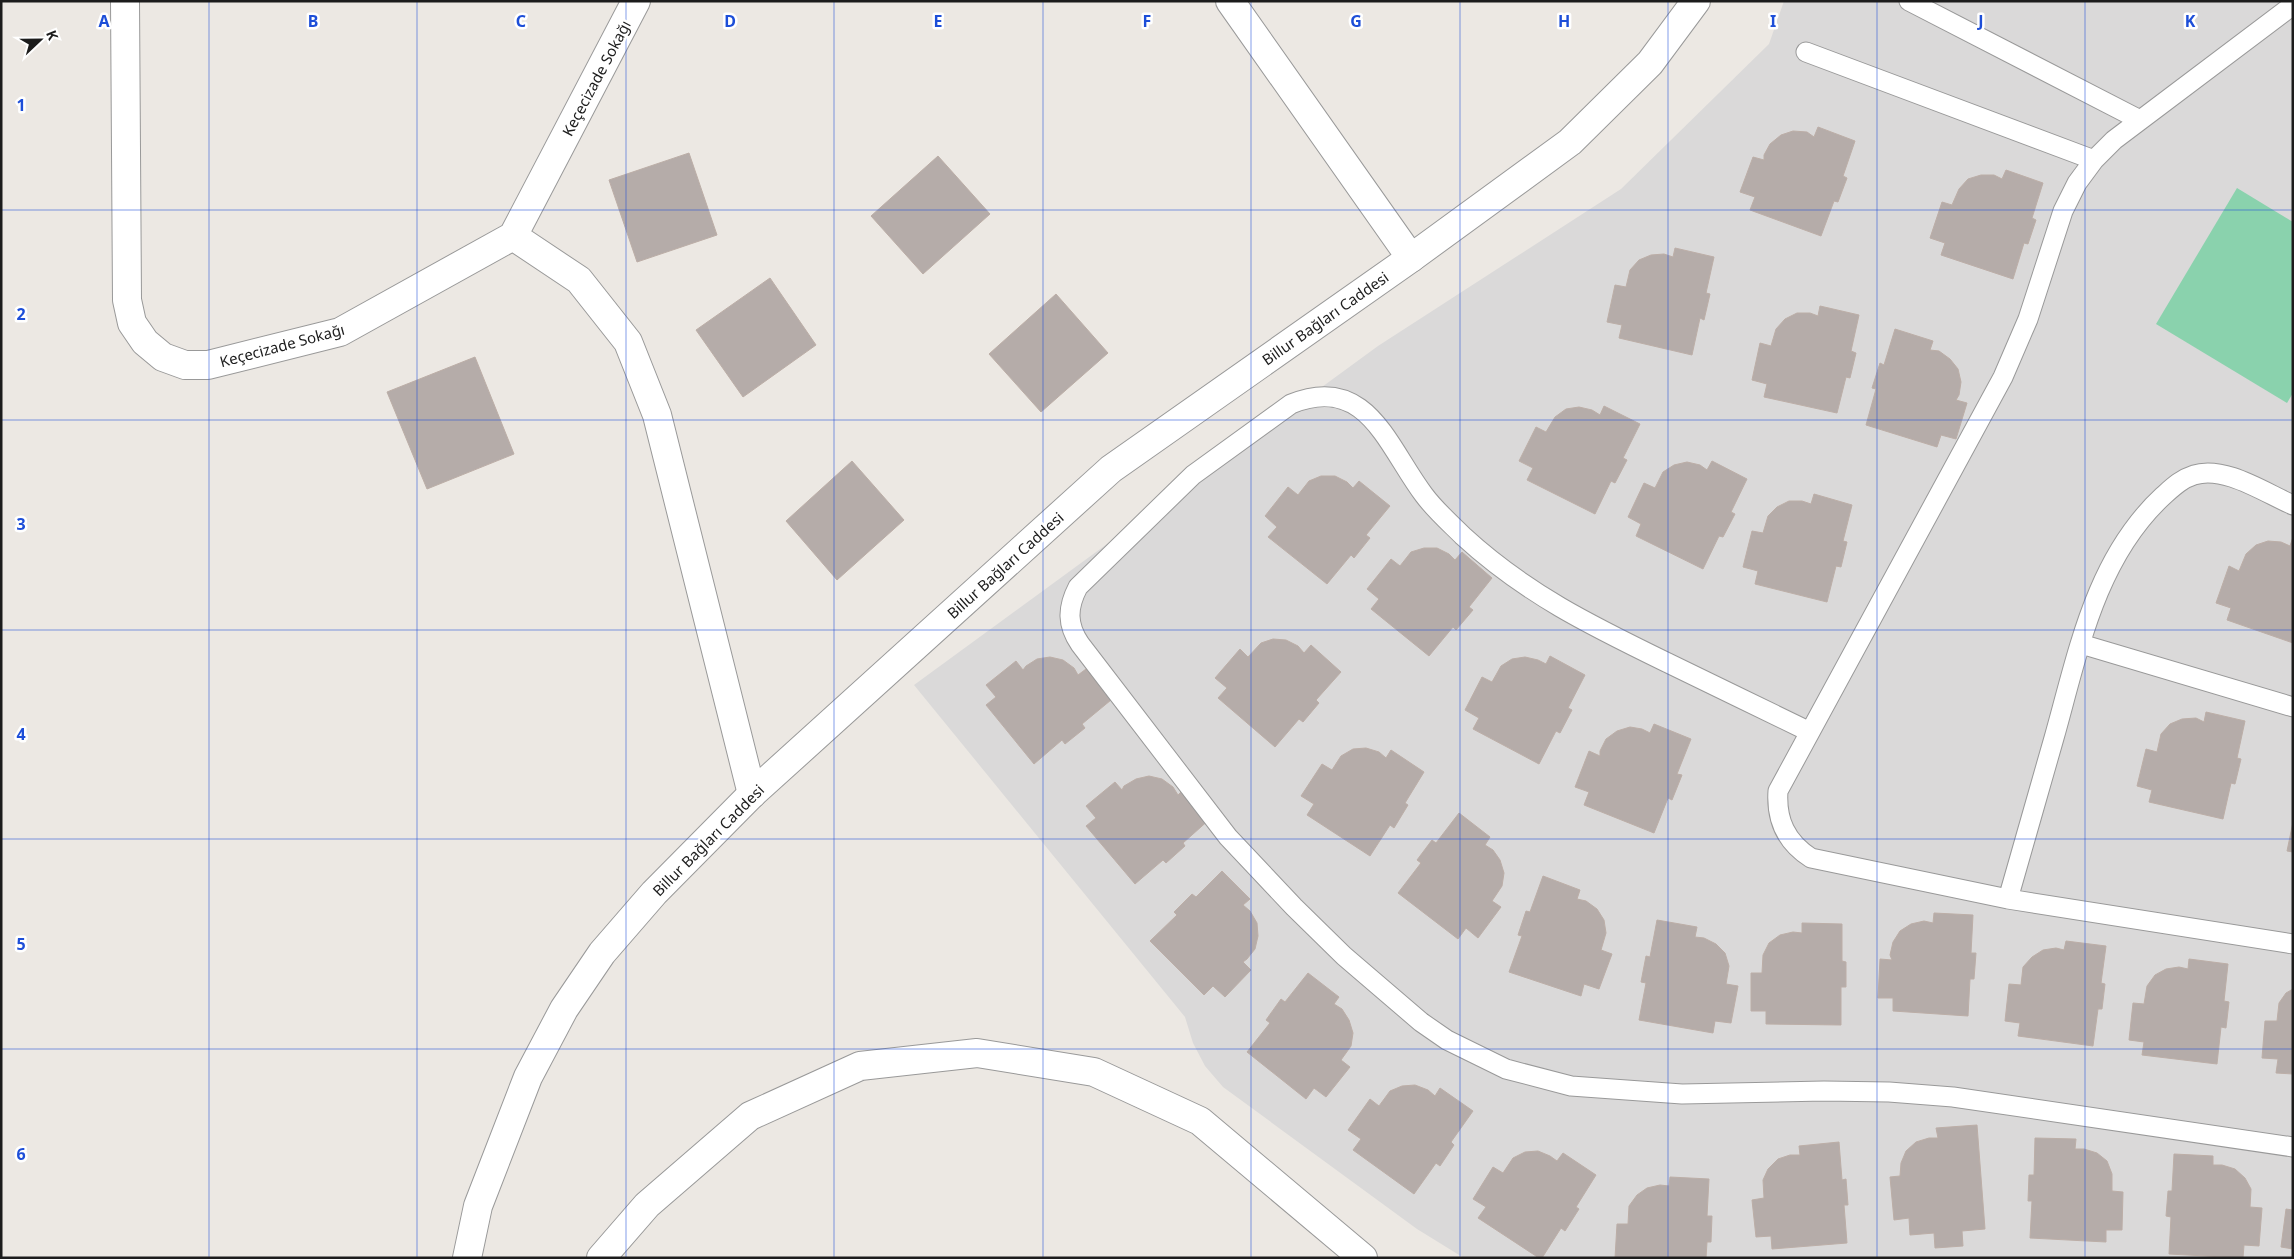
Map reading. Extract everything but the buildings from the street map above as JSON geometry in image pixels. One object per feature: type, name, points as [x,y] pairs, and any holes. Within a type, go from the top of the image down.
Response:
[{"type":"street","name":"Keçecizade Sokağı","points":[[125,1],[127,300],[132,323],[145,342],[163,357],[185,365],[208,365],[340,332],[513,236],[636,1]]},
{"type":"street","points":[[1230,1],[1411,258]]},
{"type":"street","name":"Billur Bağları Caddesi","points":[[467,1258],[478,1206],[528,1077],[564,1009],[602,953],[654,893],[752,794],[1111,469],[1411,258],[1570,142],[1650,63],[1696,1]]},
{"type":"street","points":[[513,236],[579,280],[628,342],[657,416],[752,794]]},
{"type":"street","points":[[601,1258],[647,1206],[750,1116],[860,1066],[977,1053],[1094,1072],[1200,1120],[1363,1258]]},
{"type":"lane","points":[[1909,1],[2140,120]]},
{"type":"lane","points":[[2293,5],[2114,140],[2094,160],[2077,184],[2063,211],[2028,320],[2004,377],[1778,791],[1779,817],[1790,841],[1811,858],[2008,899],[2293,944]]},
{"type":"lane","points":[[1806,52],[2094,160]]},
{"type":"lane","points":[[1810,732],[1584,622],[1543,598],[1504,571],[1463,535],[1425,496],[1371,416],[1357,406],[1341,399],[1324,396],[1307,397],[1291,404],[1193,474],[1078,588],[1072,599],[1069,612],[1069,623],[1073,634],[1086,652],[1228,837],[1294,907],[1344,956],[1421,1022],[1461,1047],[1506,1069],[1571,1086],[1682,1094],[1824,1091],[1889,1092],[1953,1097],[2293,1147]]},
{"type":"lane","points":[[2008,899],[2089,613],[2117,554],[2133,529],[2152,506],[2180,481],[2194,475],[2209,472],[2221,473],[2293,506]]},
{"type":"lane","points":[[2081,644],[2293,708]]},
{"type":"shaded area","points":[[1784,1],[2293,1],[2293,1258],[1464,1258],[1417,1229],[1223,1087],[1205,1066],[1193,1043],[1185,1017],[914,685],[1378,346],[1621,189],[1769,44]]},
{"type":"green space","points":[[2237,188],[2293,222],[2293,393],[2287,403],[2156,324]]}]
